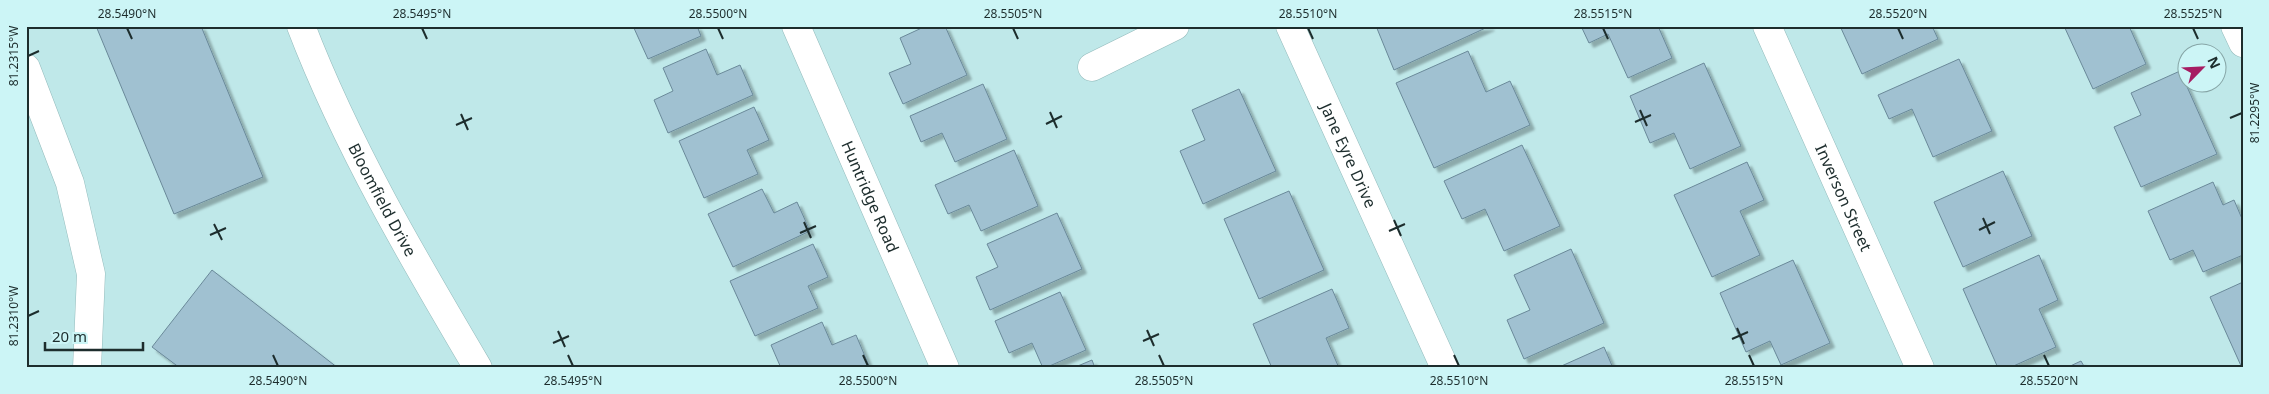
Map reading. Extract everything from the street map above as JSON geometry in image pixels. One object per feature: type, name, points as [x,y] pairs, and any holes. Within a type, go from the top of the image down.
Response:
[{"type":"street","name":"Bloomfield Drive","points":[[301,26],[322,81],[404,240],[478,368]]},
{"type":"street","name":"Huntridge Road","points":[[796,26],[944,368]]},
{"type":"street","points":[[1092,67],[1175,26]]},
{"type":"street","name":"Jane Eyre Drive","points":[[1290,26],[1445,368]]},
{"type":"street","name":"Inverson Street","points":[[1767,26],[1920,368]]},
{"type":"street","points":[[2235,26],[2243,43]]},
{"type":"street","points":[[26,68],[70,183],[91,274],[87,368]]},
{"type":"building","points":[[96,26],[201,26],[263,177],[174,214]]},
{"type":"building","points":[[633,26],[697,26],[701,36],[648,59]]},
{"type":"building","points":[[926,26],[945,26],[967,75],[903,104],[889,73],[911,64],[900,38]]},
{"type":"building","points":[[1376,26],[1490,26],[1394,70]]},
{"type":"building","points":[[1581,26],[1658,26],[1672,58],[1628,78],[1608,34],[1589,43]]},
{"type":"building","points":[[1840,26],[1932,26],[1938,39],[1862,74]]},
{"type":"building","points":[[2064,26],[2129,26],[2146,64],[2093,89]]},
{"type":"building","points":[[706,49],[717,75],[740,65],[753,95],[668,133],[654,100],[673,91],[663,68]]},
{"type":"building","points":[[1468,51],[1486,92],[1510,81],[1530,125],[1434,168],[1396,83]]},
{"type":"building","points":[[1959,59],[1992,131],[1933,157],[1912,109],[1889,119],[1878,95]]},
{"type":"building","points":[[1704,63],[1741,146],[1690,169],[1674,133],[1650,143],[1630,96]]},
{"type":"building","points":[[2176,73],[2176,92],[2189,92],[2217,154],[2141,187],[2114,127],[2141,115],[2131,93]]},
{"type":"building","points":[[983,84],[1007,139],[955,162],[942,133],[921,142],[910,116]]},
{"type":"building","points":[[1239,89],[1276,171],[1203,204],[1180,151],[1205,140],[1192,110]]},
{"type":"building","points":[[754,107],[769,140],[747,150],[758,174],[704,198],[679,141]]},
{"type":"building","points":[[1522,145],[1560,226],[1504,251],[1485,209],[1462,219],[1444,181]]},
{"type":"building","points":[[1014,150],[1038,206],[981,231],[969,205],[948,214],[935,185]]},
{"type":"building","points":[[1747,162],[1764,200],[1740,211],[1760,255],[1712,277],[1674,195]]},
{"type":"building","points":[[2003,171],[2032,236],[1963,267],[1934,202]]},
{"type":"building","points":[[2213,182],[2223,205],[2234,200],[2243,221],[2243,255],[2203,272],[2193,250],[2170,260],[2148,211]]},
{"type":"building","points":[[762,189],[774,213],[797,202],[810,231],[733,267],[708,214]]},
{"type":"building","points":[[1289,191],[1324,270],[1259,299],[1224,219]]},
{"type":"building","points":[[1057,213],[1082,269],[990,310],[976,277],[998,267],[987,244]]},
{"type":"building","points":[[813,244],[828,277],[808,286],[818,308],[755,336],[730,281]]},
{"type":"building","points":[[1571,249],[1604,323],[1524,359],[1507,320],[1530,310],[1514,275]]},
{"type":"building","points":[[2039,255],[2058,300],[2039,309],[2056,347],[2009,368],[1998,368],[1963,289]]},
{"type":"building","points":[[1793,260],[1830,343],[1781,365],[1770,341],[1746,352],[1720,293]]},
{"type":"building","points":[[212,270],[338,368],[180,368],[152,347]]},
{"type":"building","points":[[2243,282],[2243,368],[2242,368],[2210,297]]},
{"type":"building","points":[[1332,289],[1349,328],[1326,338],[1339,368],[1272,368],[1253,324]]},
{"type":"building","points":[[1060,292],[1086,350],[1045,368],[1043,368],[1032,343],[1009,353],[995,321]]},
{"type":"building","points":[[822,322],[832,345],[856,335],[870,368],[781,368],[771,345]]},
{"type":"building","points":[[1604,347],[1613,368],[1557,368]]},
{"type":"building","points":[[1092,360],[1095,368],[1073,368]]},
{"type":"building","points":[[2081,361],[2085,368],[2066,368]]}]
